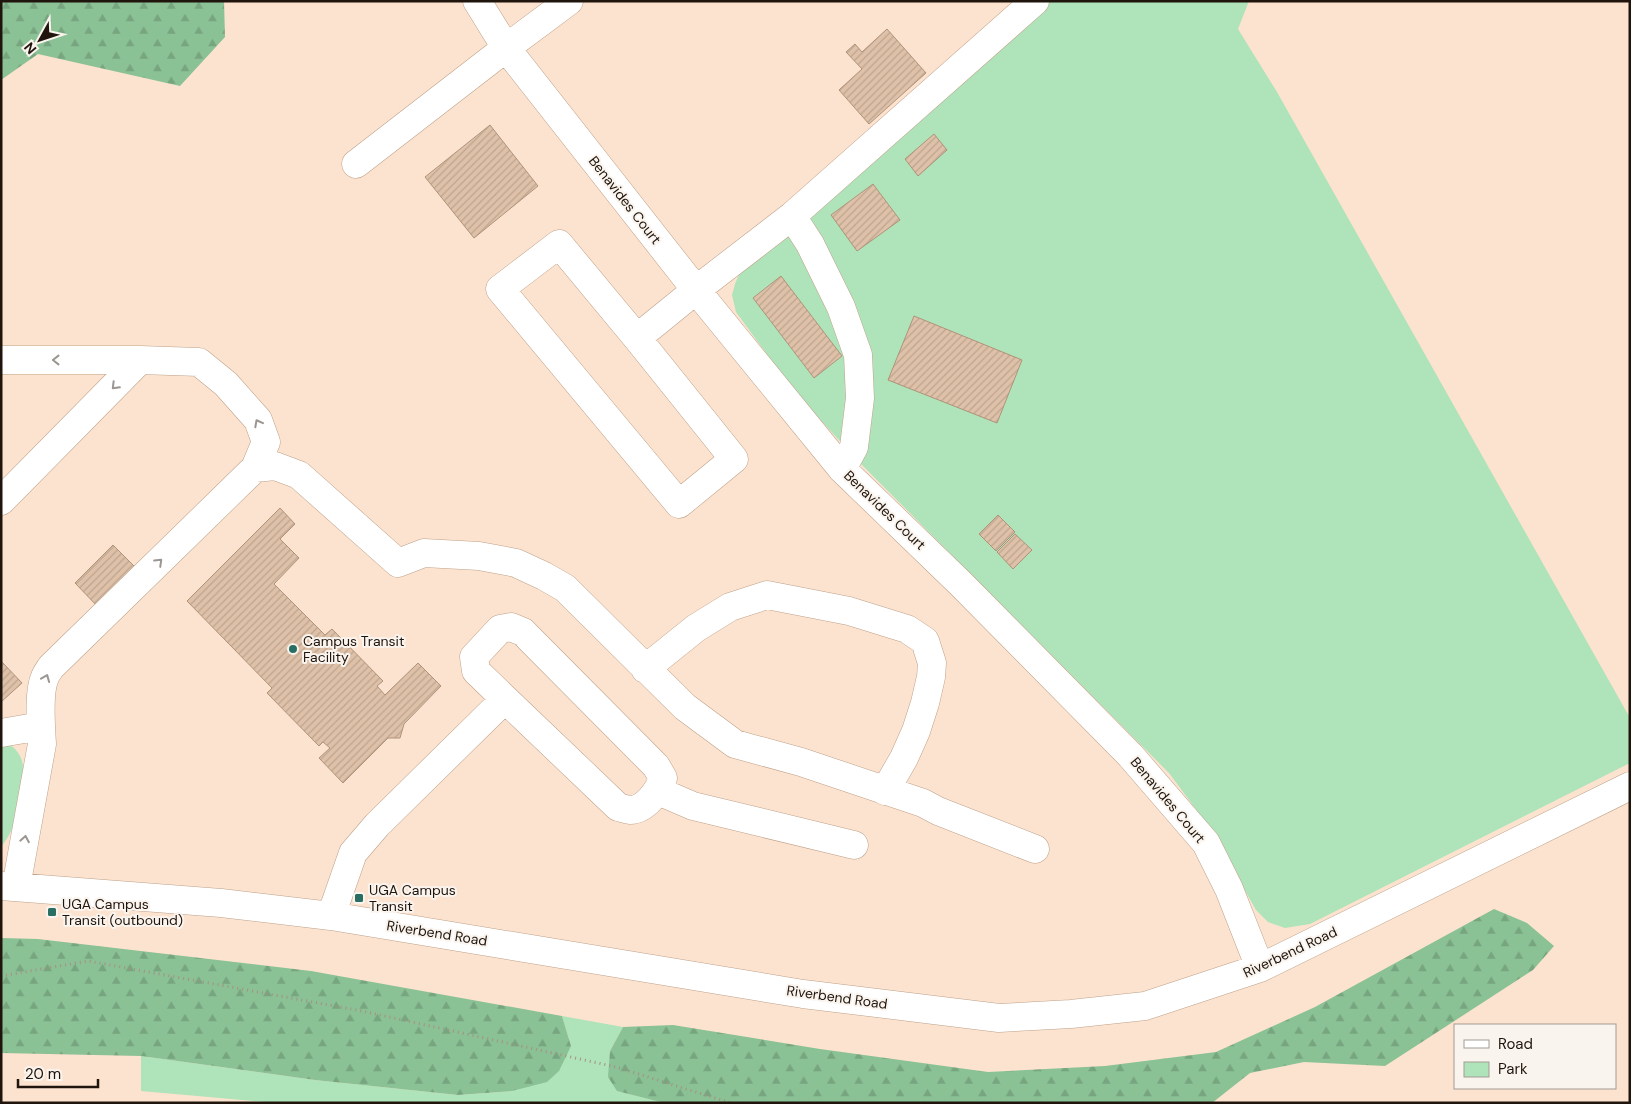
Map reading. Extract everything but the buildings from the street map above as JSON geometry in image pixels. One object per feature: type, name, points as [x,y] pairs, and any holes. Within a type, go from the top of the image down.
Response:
[{"type":"street","name":"Benavides Court","points":[[478,1],[506,48],[696,290],[842,469],[981,603],[1130,755],[1206,844],[1229,889],[1260,968]]},
{"type":"street","points":[[356,164],[569,1]]},
{"type":"street","points":[[637,338],[792,216],[1035,1]]},
{"type":"street","points":[[792,216],[810,244],[841,307],[858,355],[860,398],[854,447],[842,469]]},
{"type":"street","points":[[559,244],[637,338],[734,459],[679,504],[500,289],[559,244]]},
{"type":"street","points":[[1,360],[199,362],[226,384],[258,420],[266,442],[255,468],[51,667],[45,677],[42,689],[40,726],[42,744],[9,886]]},
{"type":"street","points":[[1,501],[140,360]]},
{"type":"street","points":[[255,468],[275,466],[299,475],[398,564],[424,553],[480,556],[516,563],[565,588],[685,707],[735,744],[801,762],[923,803],[938,811],[1035,850]]},
{"type":"street","points":[[645,669],[696,628],[730,607],[767,595],[849,611],[908,629],[925,641],[932,663],[931,677],[916,731],[904,758],[885,790]]},
{"type":"street","points":[[511,627],[523,632],[656,766],[663,778],[658,791],[642,806],[631,810],[618,807],[504,699],[476,671],[474,657],[500,629],[511,627]]},
{"type":"street","points":[[331,916],[353,852],[377,825],[504,699]]},
{"type":"street","points":[[1,733],[40,726]]},
{"type":"street","name":"Riverbend Road","points":[[9,886],[221,903],[331,916],[803,994],[999,1018],[1071,1014],[1145,1006],[1260,968],[1630,786]]},
{"type":"street","points":[[658,791],[693,806],[854,846]]},
{"type":"path","points":[[1,976],[88,961],[362,1011],[503,1042],[616,1067],[731,1103]]},
{"type":"green space","points":[[1,1],[224,1],[225,37],[180,86],[38,54],[1,80]]},
{"type":"green space","points":[[1040,1],[1249,1],[1238,29],[1277,92],[1630,718],[1630,763],[1310,924],[1285,928],[1268,922],[1256,910],[1209,827],[1169,773],[860,463],[794,391],[736,312],[732,295],[742,267]]},
{"type":"green space","points":[[1,743],[9,744],[19,754],[22,760],[23,772],[17,817],[10,834],[1,847]]},
{"type":"green space","points":[[1494,909],[1527,923],[1554,946],[1533,970],[1385,1066],[1304,1062],[1250,1073],[1212,1103],[664,1103],[617,1091],[608,1077],[610,1051],[623,1027],[673,1025],[820,1049],[988,1072],[1105,1066],[1216,1052],[1315,1007]]},
{"type":"green space","points":[[1,938],[38,939],[311,971],[562,1016],[571,1046],[559,1071],[547,1082],[512,1091],[458,1095],[315,1080],[141,1056],[1,1053]]},
{"type":"green space","points":[[562,1016],[623,1027],[610,1051],[618,1091],[664,1103],[277,1103],[141,1091],[141,1056],[315,1080],[458,1095],[512,1091],[571,1046]]},
{"type":"place","name":"Campus Transit Facility","points":[[293,649]]},
{"type":"place","name":"UGA Campus Transit","points":[[359,898]]},
{"type":"place","name":"UGA Campus Transit (outbound)","points":[[52,912]]}]
